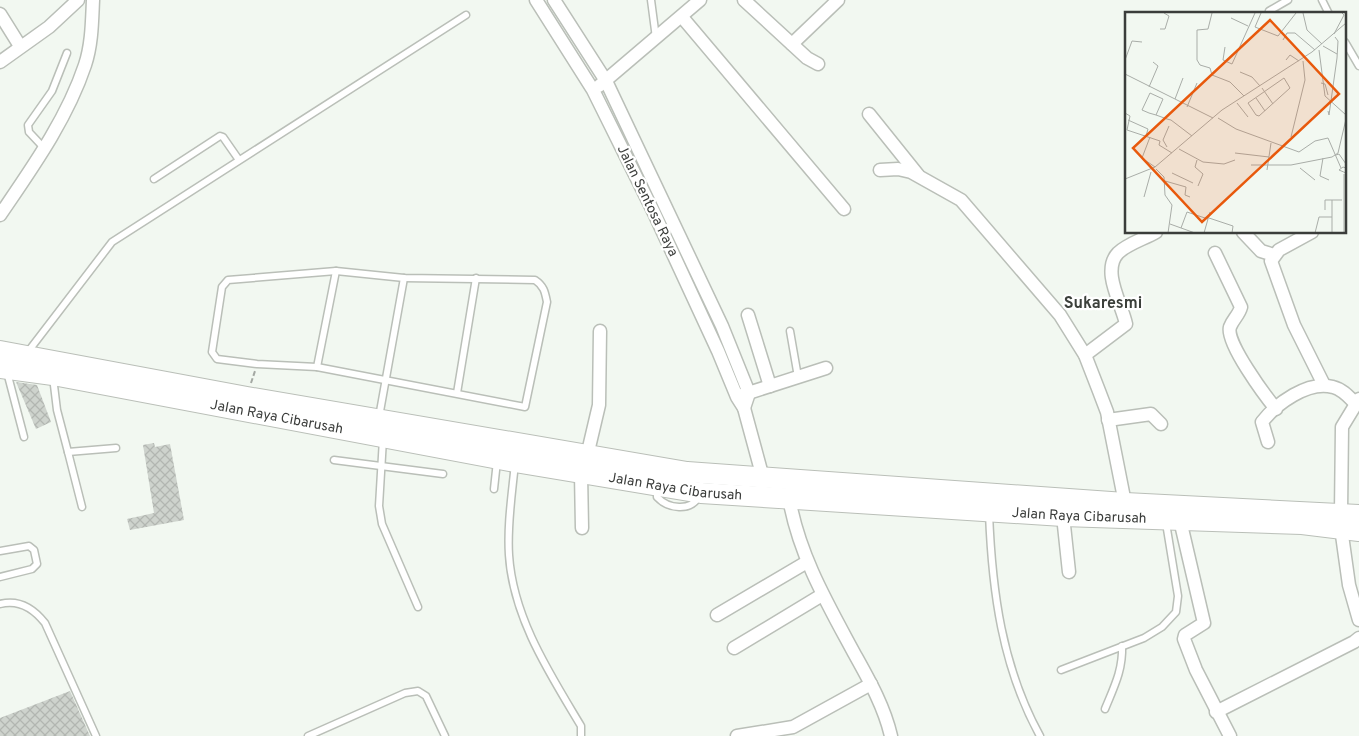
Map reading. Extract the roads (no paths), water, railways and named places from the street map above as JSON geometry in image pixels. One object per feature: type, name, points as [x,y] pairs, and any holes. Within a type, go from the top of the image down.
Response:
[{"type":"main road","name":"Jalan Raya Cibarusah","points":[[2,362],[26,355],[247,397],[381,428],[506,460],[1125,503],[1350,521]]},
{"type":"main road","name":"Jalan Raya Cibarusah","points":[[2,362],[53,375],[381,428],[584,465],[657,485],[701,492],[1063,516],[1350,521]]},
{"type":"street","points":[[0,62],[48,27],[78,0]]},
{"type":"street","points":[[0,215],[44,148],[71,100],[86,63],[92,29],[93,0]]},
{"type":"street","name":"Jalan Sentosa Raya","points":[[536,0],[593,90],[659,224],[718,352],[743,395]]},
{"type":"street","name":"Jalan Sentosa Raya","points":[[554,0],[606,81],[722,326],[743,395],[744,408],[763,478]]},
{"type":"street","points":[[593,90],[656,39],[700,0]]},
{"type":"street","points":[[744,0],[807,58],[818,64]]},
{"type":"street","points":[[792,44],[838,0]]},
{"type":"street","points":[[0,14],[20,46]]},
{"type":"street","points":[[682,17],[844,210]]},
{"type":"street","points":[[869,114],[918,175]]},
{"type":"street","points":[[880,170],[898,169],[918,175],[961,200],[1060,315],[1085,355],[1108,420],[1125,503]]},
{"type":"street","points":[[1085,355],[1126,324],[1111,274],[1114,258],[1122,250],[1152,234]]},
{"type":"street","points":[[1244,234],[1252,244],[1274,255]]},
{"type":"street","points":[[1308,234],[1279,250],[1274,255],[1272,269],[1294,325],[1324,385]]},
{"type":"street","points":[[1215,253],[1241,307],[1240,314],[1230,326],[1230,333],[1237,352],[1276,408]]},
{"type":"street","points":[[748,315],[770,386]]},
{"type":"street","points":[[582,528],[584,465],[599,405],[600,331]]},
{"type":"street","points":[[743,395],[826,368]]},
{"type":"street","points":[[1268,442],[1262,422],[1276,408],[1298,393],[1324,385],[1335,387],[1357,401],[1342,427],[1350,521],[1349,585],[1359,620]]},
{"type":"street","points":[[1108,420],[1151,414],[1161,424]]},
{"type":"street","points":[[789,498],[797,535],[807,562],[822,595],[871,684],[882,707],[891,736]]},
{"type":"street","points":[[1063,516],[1069,572]]},
{"type":"street","points":[[1173,519],[1204,623],[1185,635],[1184,639],[1216,712],[1229,736]]},
{"type":"street","points":[[717,615],[807,562]]},
{"type":"street","points":[[734,648],[822,595]]},
{"type":"street","points":[[1216,712],[1359,638]]},
{"type":"street","points":[[737,736],[783,732],[871,684]]},
{"type":"lane","points":[[651,0],[656,39]]},
{"type":"lane","points":[[1269,11],[1288,0]]},
{"type":"lane","points":[[1322,0],[1329,12]]},
{"type":"lane","points":[[26,355],[112,242],[466,15]]},
{"type":"lane","points":[[1346,44],[1359,66]]},
{"type":"lane","points":[[44,148],[29,132],[28,125],[52,91],[67,53]]},
{"type":"lane","points":[[154,179],[218,136],[223,137],[239,160]]},
{"type":"lane","points":[[317,366],[336,271]]},
{"type":"lane","points":[[336,271],[404,278],[535,280],[544,288],[547,302],[525,406],[317,366],[257,364],[217,359],[212,352],[222,287],[224,282],[230,278],[336,271]]},
{"type":"lane","points":[[404,278],[384,379],[379,506],[382,524],[418,607]]},
{"type":"lane","points":[[457,394],[476,278]]},
{"type":"lane","points":[[790,331],[798,377]]},
{"type":"lane","points":[[2,362],[24,437]]},
{"type":"lane","points":[[53,375],[57,410],[82,507]]},
{"type":"lane","points":[[68,452],[116,448]]},
{"type":"lane","points":[[334,460],[443,474]]},
{"type":"lane","points":[[494,489],[506,460]]},
{"type":"lane","points":[[506,460],[511,571],[528,629],[550,676],[581,726],[581,736]]},
{"type":"lane","points":[[988,510],[992,575],[1001,631],[1022,696],[1040,736]]},
{"type":"lane","points":[[1061,670],[1144,638],[1162,626],[1176,612],[1178,596],[1173,519]]},
{"type":"lane","points":[[0,551],[29,546],[34,550],[37,564],[32,570],[0,576]]},
{"type":"lane","points":[[0,604],[7,602],[25,605],[35,611],[45,623],[96,736]]},
{"type":"lane","points":[[1105,709],[1120,676],[1123,663],[1122,646]]},
{"type":"lane","points":[[308,736],[405,693],[418,691],[426,696],[445,736]]},
{"type":"district","name":"Sukaresmi","points":[[1103,304]]}]
